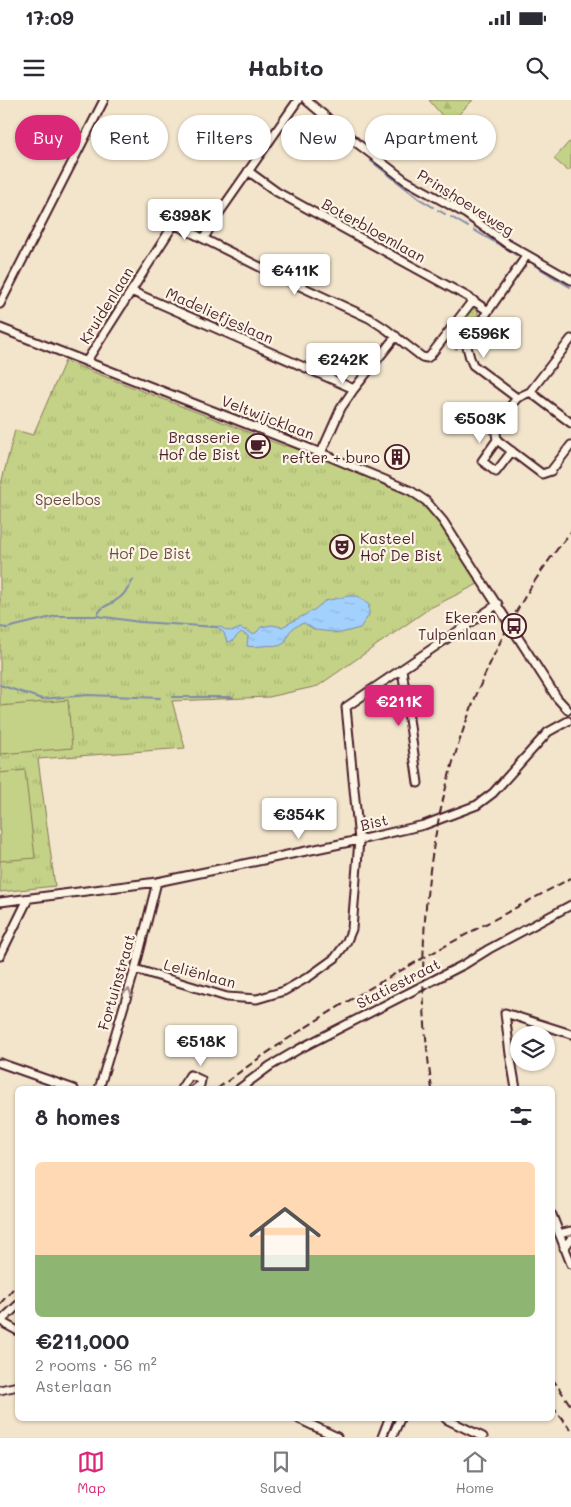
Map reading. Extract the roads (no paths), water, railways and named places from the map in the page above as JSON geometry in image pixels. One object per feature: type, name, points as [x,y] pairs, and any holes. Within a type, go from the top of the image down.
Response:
[{"type":"street","points":[[0,304],[104,100]]},
{"type":"street","points":[[204,238],[217,216],[298,100]]},
{"type":"street","name":"Prinshoeveweg","points":[[306,100],[358,144],[405,180],[466,214],[526,258],[571,280]]},
{"type":"street","name":"Boterbloemlaan","points":[[248,172],[277,192],[473,300],[488,311]]},
{"type":"street","points":[[174,224],[217,216]]},
{"type":"street","points":[[174,224],[276,275],[369,318],[396,336],[422,357],[427,358],[430,356],[473,300]]},
{"type":"street","name":"Kruidenlaan","points":[[86,362],[174,224]]},
{"type":"street","points":[[517,398],[474,365],[466,343],[526,258]]},
{"type":"street","name":"Madeliefjeslaan","points":[[131,291],[354,389]]},
{"type":"street","name":"Veltwijcklaan","points":[[0,328],[321,452],[410,491],[426,501],[443,521],[557,698],[570,709],[566,715],[569,722]]},
{"type":"street","points":[[321,452],[341,408],[396,336]]},
{"type":"street","points":[[512,451],[496,472],[482,461],[497,440],[495,426],[517,398],[530,392],[571,339]]},
{"type":"street","points":[[530,392],[571,423]]},
{"type":"street","points":[[497,440],[542,474],[551,471],[571,445]]},
{"type":"street","points":[[418,783],[402,669],[498,604]]},
{"type":"street","name":"Leliënlaan","points":[[135,969],[227,997],[257,999],[284,991],[310,976],[335,958],[346,943],[352,929],[358,840],[346,707],[402,669]]},
{"type":"street","name":"Bist","points":[[0,902],[157,882],[424,825],[477,805],[493,793],[548,732],[569,722]]},
{"type":"street","name":"Fortuinstraat","points":[[100,1086],[135,969],[157,882]]},
{"type":"street","points":[[0,956],[28,899]]},
{"type":"street","name":"Statiestraat","points":[[243,1086],[284,1058],[465,964],[489,949],[571,906]]},
{"type":"street","points":[[516,1086],[505,1013],[571,1034]]},
{"type":"street","points":[[0,1063],[65,1086]]},
{"type":"street","points":[[183,1086],[190,1075],[201,1080],[199,1086]]},
{"type":"street","points":[[555,1223],[571,1264]]},
{"type":"street","points":[[559,1234],[571,1231]]},
{"type":"street","points":[[564,1248],[571,1239]]},
{"type":"street","points":[[15,1308],[1,1320],[15,1329]]},
{"type":"street","points":[[0,1390],[15,1387]]},
{"type":"street","points":[[303,1421],[337,1437]]},
{"type":"street","points":[[382,1437],[389,1421]]},
{"type":"street","points":[[392,1437],[399,1421]]},
{"type":"street","points":[[450,1421],[481,1436]]},
{"type":"water","points":[[358,596],[369,605],[369,615],[360,628],[341,633],[315,630],[304,623],[292,630],[286,642],[279,646],[247,646],[248,636],[241,632],[232,641],[227,642],[224,633],[217,627],[232,631],[240,628],[253,634],[261,627],[272,625],[282,627],[314,610],[325,601]]},
{"type":"waterway","points":[[371,161],[417,197]]},
{"type":"waterway","points":[[418,198],[433,207]]},
{"type":"waterway","points":[[438,210],[445,214]]},
{"type":"waterway","points":[[451,217],[468,227]]},
{"type":"waterway","points":[[474,230],[484,236]]},
{"type":"waterway","points":[[486,237],[498,244]]},
{"type":"waterway","points":[[504,247],[516,255]]},
{"type":"waterway","points":[[534,265],[549,274]]},
{"type":"waterway","points":[[550,275],[570,287]]},
{"type":"waterway","points":[[130,585],[133,580]]},
{"type":"waterway","points":[[97,616],[101,609],[120,598],[129,587]]},
{"type":"waterway","points":[[0,627],[7,628],[56,616],[97,616],[140,622],[217,627]]},
{"type":"waterway","points":[[0,685],[42,699],[88,695],[160,698]]},
{"type":"waterway","points":[[173,697],[233,697]]},
{"type":"railway","points":[[432,1086],[423,978],[425,923],[430,868],[440,814],[453,761],[471,708],[493,657],[510,624],[548,561],[571,532]]},
{"type":"railway","points":[[221,1086],[302,1030],[345,1003],[571,878]]},
{"type":"railway","points":[[0,1304],[15,1286]]},
{"type":"railway","points":[[555,1382],[571,1406]]},
{"type":"railway","points":[[555,1410],[571,1430]]},
{"type":"place","name":"Brasserie Hof de Bist","points":[[258,446]]},
{"type":"place","name":"refter + buro","points":[[397,457]]},
{"type":"place","name":"Kasteel Hof De Bist","points":[[342,547]]},
{"type":"place","name":"Ekeren Tulpenlaan","points":[[514,626]]},
{"type":"park label","name":"Speelbos","points":[[68,499]]},
{"type":"park label","name":"Hof De Bist","points":[[150,553]]}]
